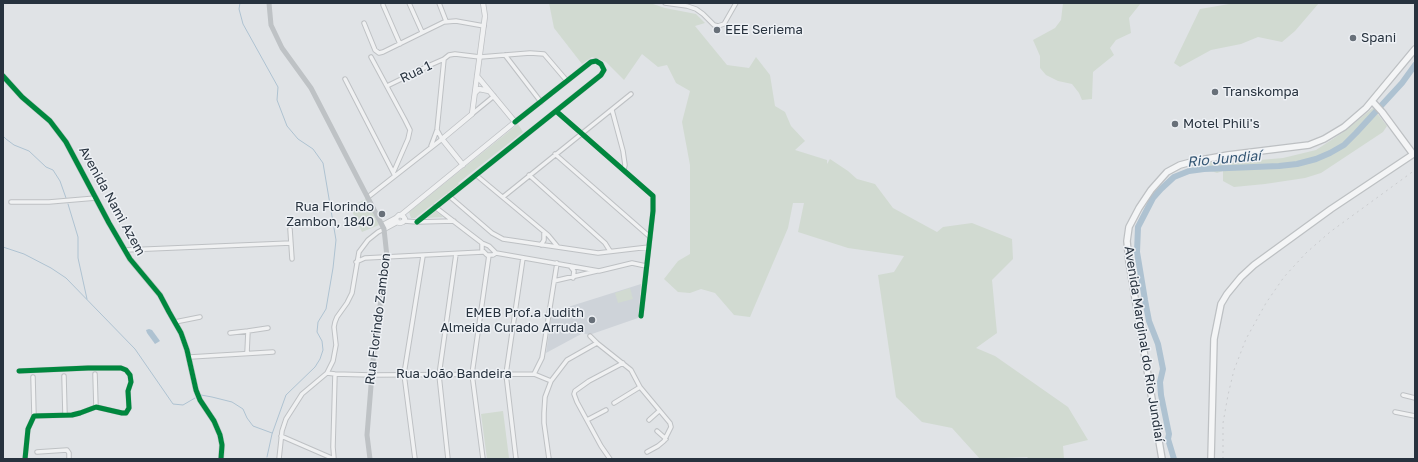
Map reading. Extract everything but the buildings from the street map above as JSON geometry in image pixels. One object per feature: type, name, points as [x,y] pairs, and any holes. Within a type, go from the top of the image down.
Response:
[{"type":"main road","name":"Rua Florindo Zambon","points":[[269,3],[272,25],[282,48],[307,81],[318,100],[368,197],[382,228],[387,257],[371,375],[367,435],[370,459]]},
{"type":"main road","name":"Avenida Marginal do Rio Jundiaí","points":[[1162,459],[1129,262],[1127,241],[1129,227],[1139,208],[1151,190],[1167,172],[1180,165],[1222,156],[1309,145],[1324,139],[1344,127],[1374,102],[1415,49]]},
{"type":"main road","points":[[1211,459],[1214,339],[1221,304],[1227,294],[1241,277],[1254,265],[1331,209],[1414,154],[1374,102]]},
{"type":"street","points":[[409,3],[422,32]]},
{"type":"street","points":[[439,3],[446,21]]},
{"type":"street","points":[[472,114],[484,26],[485,12],[483,3]]},
{"type":"street","points":[[665,3],[687,6],[700,11],[716,26],[724,24],[736,3]]},
{"type":"street","points":[[383,5],[400,44]]},
{"type":"street","points":[[364,23],[377,52],[383,52],[446,21],[456,21],[484,26]]},
{"type":"street","name":"Rua 1","points":[[387,86],[452,54],[480,57],[540,53],[544,54],[568,81]]},
{"type":"street","points":[[505,55],[542,102]]},
{"type":"street","points":[[371,56],[410,130],[395,174]]},
{"type":"street","points":[[430,148],[434,142],[437,130],[444,59]]},
{"type":"street","points":[[279,459],[282,430],[286,419],[298,399],[307,389],[327,373],[335,353],[335,322],[352,294],[358,252],[368,240],[382,228],[397,220],[398,216],[594,61],[598,61],[604,68],[604,72],[601,75],[417,222]]},
{"type":"street","name":"Avenida Nami Azem","points":[[3,76],[22,97],[55,127],[66,142],[125,250],[160,295],[181,333],[190,358],[198,396],[204,408],[214,421],[220,435],[222,445],[221,459]]},
{"type":"street","points":[[477,76],[515,122]]},
{"type":"street","points":[[345,79],[395,174]]},
{"type":"street","points":[[475,93],[479,89],[489,91]]},
{"type":"street","points":[[502,197],[631,94]]},
{"type":"street","points":[[368,197],[494,96]]},
{"type":"street","points":[[612,110],[623,150],[626,165],[624,170]]},
{"type":"street","points":[[556,111],[651,193],[653,197],[641,316]]},
{"type":"street","points":[[437,130],[442,139],[463,165]]},
{"type":"street","points":[[555,154],[650,237]]},
{"type":"street","points":[[390,164],[400,157]]},
{"type":"street","points":[[476,175],[548,235],[558,247]]},
{"type":"street","points":[[529,175],[605,242],[610,251]]},
{"type":"street","points":[[449,196],[497,237],[503,239],[594,253],[649,246]]},
{"type":"street","points":[[11,202],[49,202],[96,198]]},
{"type":"street","points":[[435,207],[482,243],[489,246],[496,253]]},
{"type":"street","points":[[401,214],[404,217],[404,221]]},
{"type":"street","points":[[397,220],[400,224],[404,221],[454,221]]},
{"type":"street","points":[[290,228],[292,259]]},
{"type":"street","points":[[541,245],[544,240],[544,233]]},
{"type":"street","points":[[125,250],[291,243]]},
{"type":"street","points":[[482,243],[483,252]]},
{"type":"street","points":[[358,252],[366,258]]},
{"type":"street","points":[[356,262],[366,258],[483,252],[489,255],[496,253],[599,271]]},
{"type":"street","points":[[448,459],[439,375],[456,254]]},
{"type":"street","points":[[483,459],[472,374],[489,255]]},
{"type":"street","points":[[415,459],[404,374],[423,256]]},
{"type":"street","points":[[516,459],[506,374],[523,258]]},
{"type":"street","points":[[554,282],[632,263],[646,266]]},
{"type":"street","points":[[551,381],[534,374],[542,358],[556,264]]},
{"type":"street","points":[[569,265],[574,269],[573,278]]},
{"type":"street","points":[[175,322],[200,317]]},
{"type":"street","points":[[230,333],[268,328]]},
{"type":"street","points":[[247,353],[248,331]]},
{"type":"street","points":[[590,336],[631,370],[640,387],[671,425],[666,439],[658,446],[647,452]]},
{"type":"street","points":[[549,459],[544,413],[545,397],[551,381],[567,360],[597,343]]},
{"type":"street","points":[[190,358],[273,352]]},
{"type":"street","points":[[610,459],[601,446],[574,394],[575,391],[589,381],[623,363]]},
{"type":"street","points":[[19,371],[121,368],[126,370],[130,375],[131,382],[128,391],[129,404],[127,412],[122,413],[96,407],[80,413],[34,416]]},
{"type":"street","name":"Rua João Bandeira","points":[[327,373],[371,375],[534,374]]},
{"type":"street","points":[[95,374],[96,407]]},
{"type":"street","points":[[281,436],[334,459],[335,374]]},
{"type":"street","points":[[64,376],[65,415]]},
{"type":"street","points":[[25,459],[28,429],[34,416],[33,377]]},
{"type":"street","points":[[614,403],[640,387]]},
{"type":"street","points":[[1403,395],[1415,398]]},
{"type":"street","points":[[588,420],[606,410]]},
{"type":"street","points":[[649,420],[660,411]]},
{"type":"street","points":[[1396,412],[1415,416]]},
{"type":"street","points":[[657,431],[666,439]]},
{"type":"street","points":[[37,452],[67,450],[69,453],[69,459]]},
{"type":"shaded area","points":[[549,3],[650,3],[665,8],[696,14],[705,23],[695,26],[727,65],[749,68],[756,57],[770,75],[775,106],[785,112],[791,126],[805,141],[795,150],[827,160],[827,164],[830,159],[857,179],[875,184],[893,208],[937,232],[943,227],[972,223],[1012,239],[1013,259],[992,280],[997,333],[976,348],[995,356],[1068,407],[1088,440],[1063,446],[1064,459],[1029,459],[1027,457],[980,459],[952,428],[922,422],[896,397],[878,275],[894,272],[904,256],[848,248],[798,232],[804,203],[793,203],[788,228],[750,317],[734,315],[715,293],[701,289],[690,293],[678,292],[664,279],[678,261],[690,254],[690,165],[682,122],[690,91],[676,83],[667,65],[658,67],[642,54],[624,80],[606,62],[592,57],[582,64],[554,28]]},
{"type":"shaded area","points":[[1063,3],[1141,3],[1129,18],[1131,33],[1116,40],[1110,48],[1114,55],[1093,72],[1092,99],[1082,100],[1072,84],[1058,81],[1046,75],[1040,68],[1040,56],[1033,40],[1055,28],[1061,20]]},
{"type":"shaded area","points":[[1235,3],[1319,3],[1295,31],[1282,42],[1258,37],[1241,44],[1211,50],[1180,67],[1174,63],[1200,9]]},
{"type":"shaded area","points":[[1373,108],[1387,126],[1383,132],[1321,173],[1305,178],[1234,187],[1223,181],[1223,171],[1217,173],[1211,171],[1209,164],[1210,162],[1225,163],[1283,158],[1316,150],[1342,133]]},
{"type":"shaded area","points":[[518,124],[523,132],[415,218],[411,218],[409,212]]},
{"type":"shaded area","points":[[366,199],[379,225],[362,232],[350,207]]},
{"type":"shaded area","points":[[435,211],[443,217],[425,218],[432,214]]},
{"type":"shaded area","name":"EMEB Prof.ª Judith Almeida Curado Arruda","points":[[641,284],[638,318],[589,335],[583,333],[546,353],[552,312]]},
{"type":"shaded area","points":[[630,288],[633,299],[618,303],[615,293]]},
{"type":"shaded area","points":[[503,411],[509,458],[487,459],[481,414]]},
{"type":"water","points":[[146,330],[152,330],[160,341],[155,344],[147,333]]},
{"type":"waterway","points":[[240,3],[239,9],[243,24],[278,87],[277,100],[287,126],[298,139],[313,149],[323,163],[336,240],[326,309],[318,322],[317,332],[322,341],[323,350],[315,367],[286,395],[272,434],[267,457]]},
{"type":"waterway","name":"Rio Jundiaí","points":[[1174,459],[1168,439],[1169,434],[1161,395],[1160,382],[1163,369],[1158,344],[1149,321],[1137,252],[1138,227],[1153,198],[1174,177],[1189,171],[1297,164],[1316,159],[1330,153],[1344,145],[1356,133],[1402,83],[1415,65]]},
{"type":"waterway","points":[[3,136],[14,145],[29,151],[46,167],[53,170],[60,181],[66,198]]},
{"type":"waterway","points":[[68,204],[78,237],[78,258],[87,299]]},
{"type":"waterway","points":[[3,247],[24,254],[51,268],[66,278],[135,349],[173,404],[183,405],[195,398]]},
{"type":"waterway","points":[[201,395],[232,402],[243,409],[253,426],[272,433]]},
{"type":"railway","points":[[1223,459],[1223,423],[1234,370],[1246,339],[1266,303],[1284,277],[1306,253],[1330,232],[1415,170]]},
{"type":"cycle path","points":[[417,222],[601,75],[604,70],[601,64],[596,61],[591,62],[515,122]]},
{"type":"cycle path","points":[[3,76],[22,97],[50,121],[66,142],[130,259],[160,295],[181,333],[200,400],[214,421],[220,435],[222,445],[221,459]]},
{"type":"cycle path","points":[[556,111],[653,196],[653,211],[641,316]]},
{"type":"cycle path","points":[[19,371],[121,368],[126,370],[130,375],[131,382],[128,391],[129,408],[126,413],[96,407],[72,415],[34,416],[28,429],[25,459]]},
{"type":"place","name":"EEE Seriema","points":[[717,30]]},
{"type":"place","name":"Spani","points":[[1353,38]]},
{"type":"place","name":"Transkompa","points":[[1215,92]]},
{"type":"place","name":"Motel Phili's","points":[[1175,124]]},
{"type":"place","name":"Rua Florindo Zambon, 1840","points":[[382,214]]},
{"type":"place","name":"EMEB Prof.ª Judith Almeida Curado Arruda","points":[[592,320]]}]
